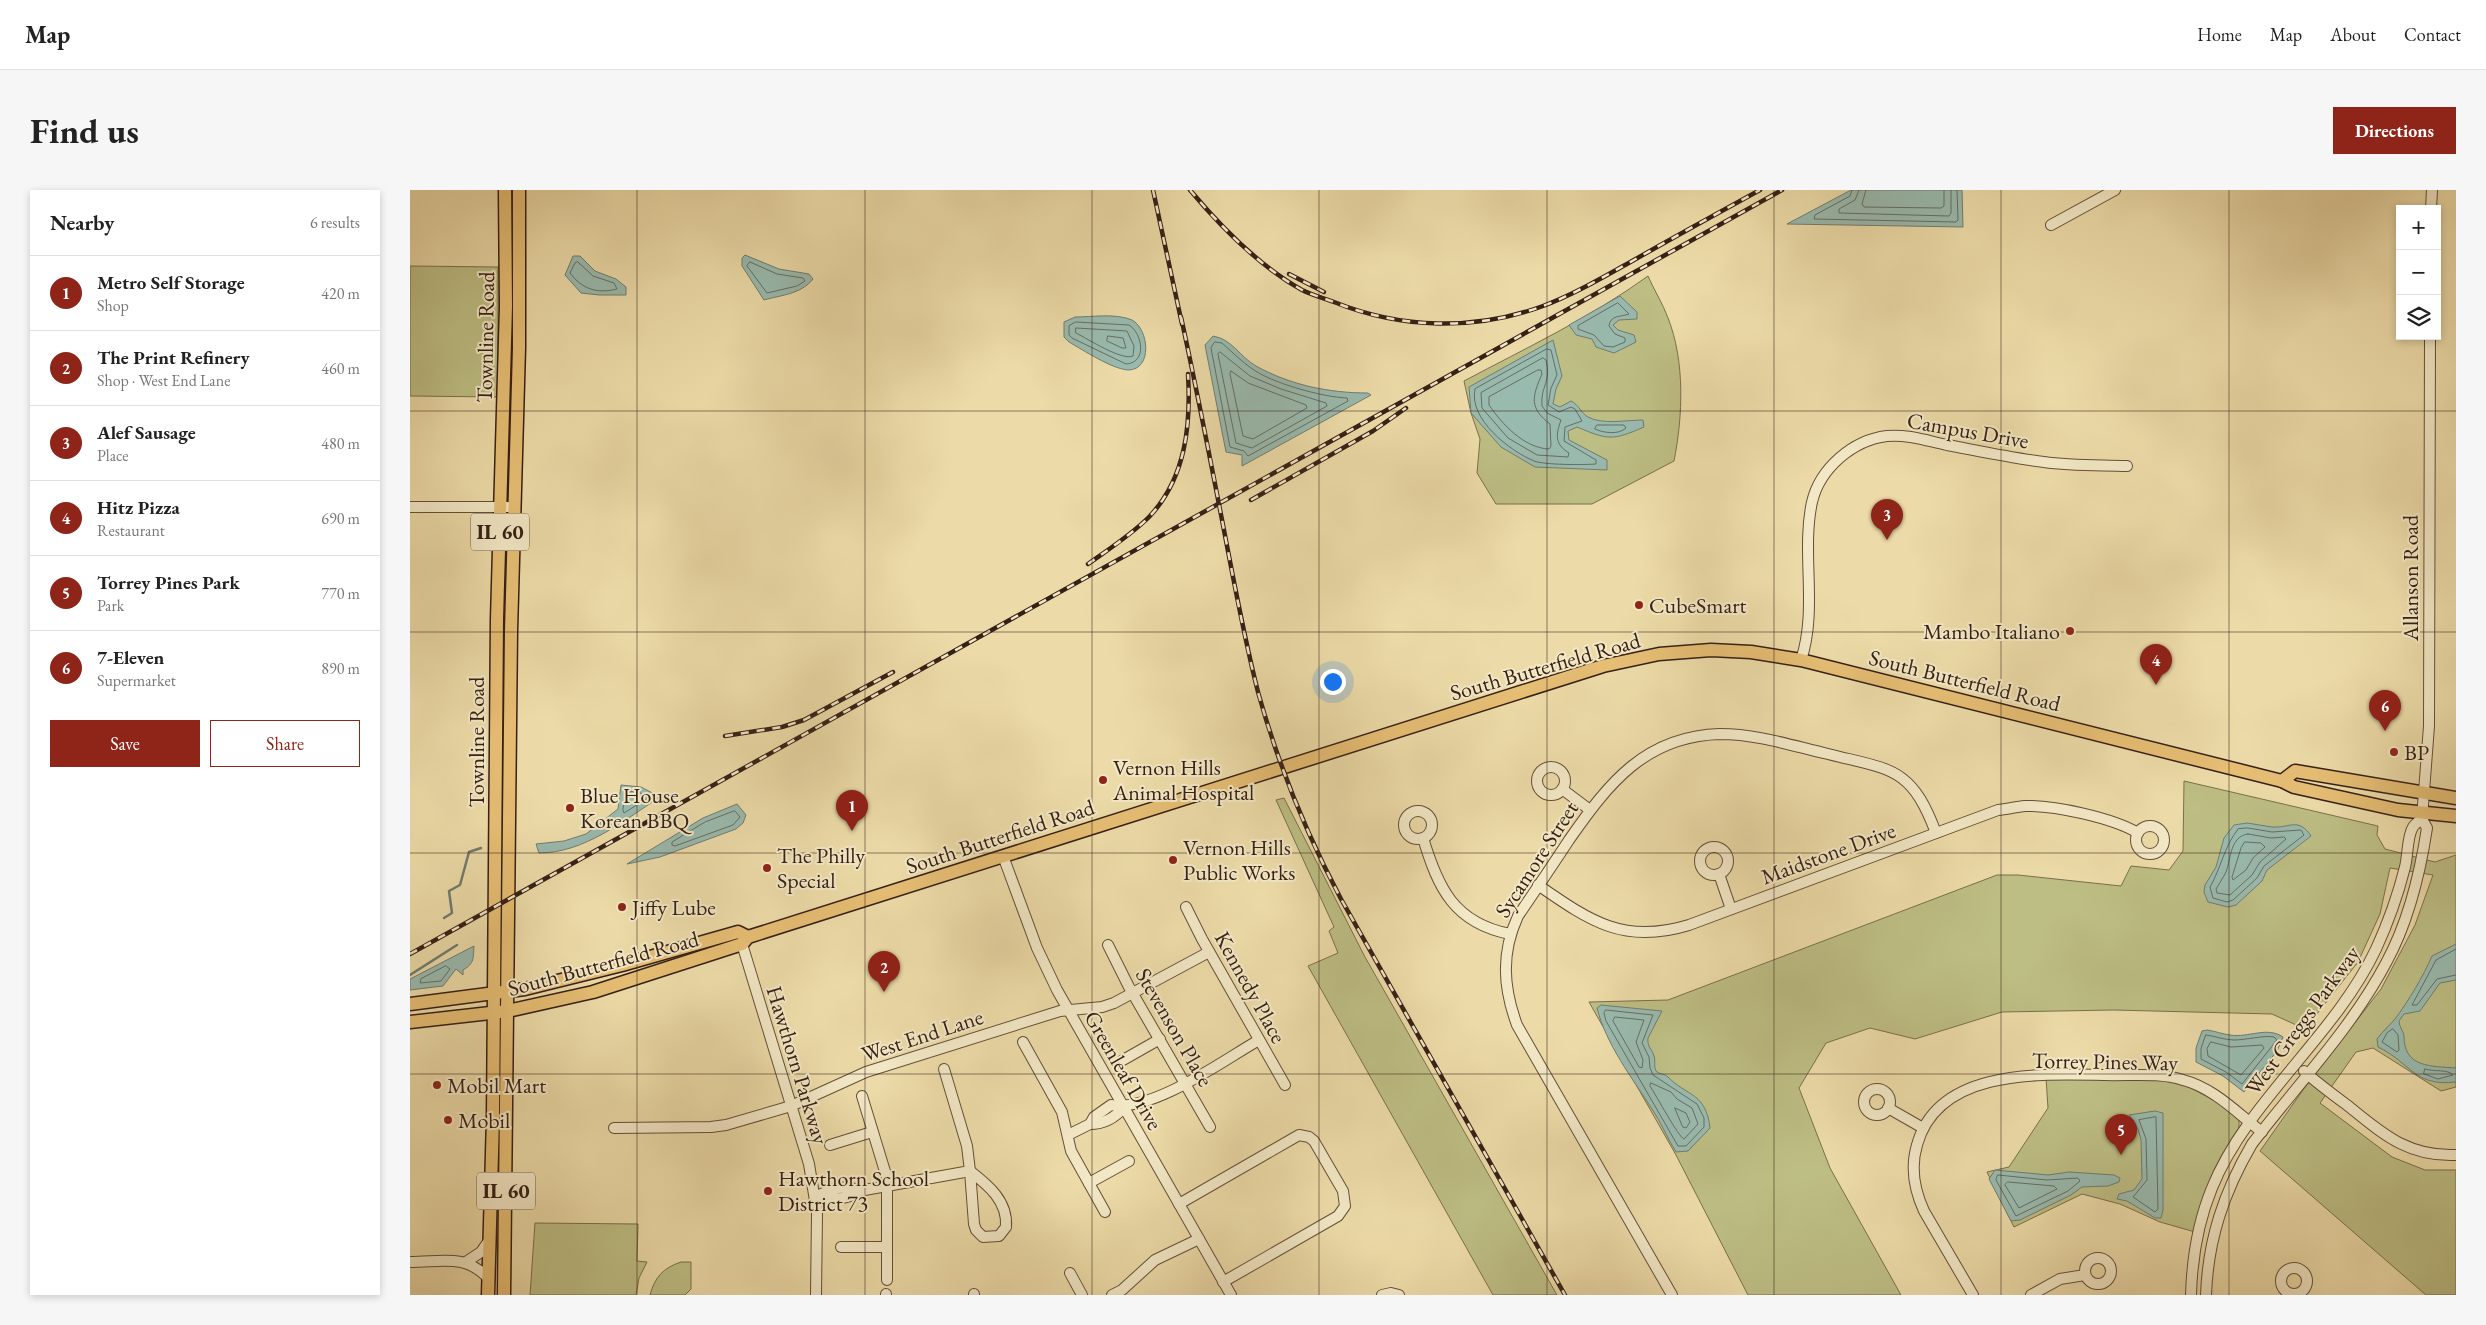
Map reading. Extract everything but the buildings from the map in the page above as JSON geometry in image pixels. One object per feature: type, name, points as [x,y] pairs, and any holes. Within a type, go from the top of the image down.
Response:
[{"type":"main road","name":"Townline Road","points":[[504,1295],[508,1011],[505,190]]},
{"type":"main road","name":"Townline Road","points":[[488,1295],[494,1012],[497,619],[519,348],[518,190]]},
{"type":"main road","name":"South Butterfield Road","points":[[410,1022],[508,1011],[593,992],[1003,856],[1611,664],[1671,652],[1712,650],[1751,652],[1801,660],[2282,781],[2294,787],[2422,816],[2456,816]]},
{"type":"main road","points":[[2282,781],[2295,771],[2456,798]]},
{"type":"main road","name":"South Butterfield Road","points":[[410,1004],[508,991],[622,965],[738,932],[745,941]]},
{"type":"street","points":[[2051,225],[2115,190]]},
{"type":"street","points":[[2432,190],[2432,205]]},
{"type":"street","name":"Allanson Road","points":[[2422,816],[2428,726],[2430,340]]},
{"type":"street","name":"Campus Drive","points":[[1801,660],[1808,636],[1812,502],[1822,480],[1838,459],[1848,450],[1869,441],[1895,436],[2044,462],[2127,466]]},
{"type":"street","points":[[410,507],[507,507]]},
{"type":"street","name":"Sycamore Street","points":[[1672,1295],[1517,1025],[1506,987],[1506,953],[1510,934],[1518,916],[1590,810],[1622,772],[1657,750],[1684,740],[1710,735],[1744,736],[1892,772],[1906,780],[1920,795],[1936,833]]},
{"type":"street","points":[[1562,789],[1590,810]]},
{"type":"street","name":"Maidstone Drive","points":[[1538,885],[1598,924],[1636,933],[1673,930],[1998,810],[2025,806],[2048,807],[2126,826],[2138,833]]},
{"type":"street","name":"West Greggs Parkway","points":[[2191,1295],[2194,1252],[2212,1188],[2250,1123],[2298,1064],[2357,982],[2376,950],[2392,912],[2405,867],[2413,827],[2422,816],[2427,828],[2423,856],[2400,932],[2386,963],[2360,1004],[2262,1132],[2238,1169],[2217,1219],[2207,1267],[2206,1295]]},
{"type":"street","points":[[1423,838],[1436,879],[1456,908],[1484,927],[1510,934]]},
{"type":"street","name":"Greenleaf Drive","points":[[1003,856],[1036,948],[1068,1010],[1231,1295]]},
{"type":"street","points":[[1719,874],[1731,909]]},
{"type":"street","name":"Kennedy Place","points":[[1186,907],[1209,952],[1285,1084]]},
{"type":"street","name":"Hawthorn Parkway","points":[[745,941],[809,1164],[817,1213],[816,1295]]},
{"type":"street","name":"Stevenson Place","points":[[1108,945],[1133,993],[1210,1127]]},
{"type":"street","name":"West End Lane","points":[[614,1128],[711,1128],[791,1106],[866,1072],[1060,1010],[1102,1007],[1133,993],[1209,952]]},
{"type":"street","points":[[1123,1060],[1160,1039]]},
{"type":"street","points":[[1068,1135],[1090,1124],[1094,1117],[1111,1106],[1124,1107],[1159,1097],[1259,1040]]},
{"type":"street","points":[[1023,1042],[1062,1112],[1071,1151],[1105,1212]]},
{"type":"street","points":[[2298,1064],[2389,1138],[2407,1148],[2424,1154],[2456,1155]]},
{"type":"street","points":[[815,1196],[829,1190],[852,1187],[859,1191],[970,1171],[987,1184],[1003,1206],[1006,1227],[999,1236],[983,1237],[976,1230],[970,1171],[967,1146],[944,1069]]},
{"type":"street","name":"Torrey Pines Way","points":[[1973,1295],[1918,1198],[1913,1173],[1914,1154],[1923,1128],[1945,1101],[1961,1091],[1980,1084],[2052,1074],[2174,1077],[2198,1085],[2215,1095],[2262,1132]]},
{"type":"street","points":[[862,1096],[887,1178],[887,1280]]},
{"type":"street","points":[[1888,1108],[1923,1128]]},
{"type":"street","points":[[830,1145],[872,1132]]},
{"type":"street","points":[[1179,1204],[1294,1136],[1304,1135],[1314,1141],[1343,1191],[1345,1206],[1340,1213],[1224,1282]]},
{"type":"street","points":[[1089,1183],[1128,1161]]},
{"type":"street","points":[[466,1262],[482,1252],[490,1238]]},
{"type":"street","points":[[1112,1295],[1122,1290],[1155,1260],[1199,1239]]},
{"type":"street","points":[[841,1247],[887,1247]]},
{"type":"street","points":[[410,1262],[466,1262],[479,1268],[489,1279]]},
{"type":"street","points":[[1070,1273],[1082,1295]]},
{"type":"street","points":[[2031,1295],[2060,1279],[2085,1275]]},
{"type":"street","points":[[1384,1294],[1399,1295]]},
{"type":"green space","points":[[410,266],[498,267],[498,397],[410,396]]},
{"type":"green space","points":[[1648,276],[1664,308],[1674,335],[1680,370],[1681,407],[1674,461],[1592,504],[1496,504],[1477,473],[1480,439],[1471,413],[1464,381],[1581,319]]},
{"type":"green space","points":[[2184,781],[2378,826],[2377,835],[2385,849],[2435,862],[2456,855],[2456,1087],[2441,1091],[2373,1048],[2356,1052],[2320,1103],[2392,1157],[2425,1170],[2456,1170],[2456,1295],[2426,1295],[2260,1151],[2303,1090],[2381,989],[2415,925],[2433,875],[2390,868],[2380,914],[2358,962],[2305,1029],[2272,1014],[2114,1010],[2002,1012],[1915,1039],[1870,1028],[1826,1043],[1799,1088],[1830,1168],[1901,1295],[1748,1295],[1676,1155],[1589,1002],[1668,1000],[1997,875],[2018,875],[2121,886],[2131,866],[2169,870],[2183,851]]},
{"type":"green space","points":[[1284,798],[1365,957],[1557,1295],[1493,1295],[1308,966],[1338,953],[1329,931],[1334,927],[1276,800]]},
{"type":"green space","points":[[2046,1078],[2163,1080],[2182,1083],[2224,1106],[2239,1119],[2239,1132],[2195,1232],[2160,1222],[2120,1204],[2082,1194],[2014,1227],[1987,1172],[2009,1167],[2048,1108]]},
{"type":"green space","points":[[535,1223],[638,1224],[637,1261],[647,1262],[639,1278],[636,1295],[530,1295]]},
{"type":"green space","points":[[681,1262],[691,1262],[691,1289],[685,1295],[650,1295],[657,1278],[669,1267]]},
{"type":"water","points":[[1851,190],[1962,190],[1963,227],[1787,224]]},
{"type":"water","points":[[745,255],[779,269],[809,274],[813,279],[797,291],[764,300],[742,266],[742,258]]},
{"type":"water","points":[[573,256],[580,256],[595,271],[616,279],[626,287],[626,295],[581,293],[565,275]]},
{"type":"water","points":[[1620,296],[1637,312],[1637,319],[1619,320],[1613,325],[1618,330],[1634,335],[1636,342],[1614,353],[1596,347],[1592,339],[1576,335],[1569,325]]},
{"type":"water","points":[[1111,316],[1132,320],[1138,325],[1145,340],[1145,357],[1142,363],[1136,368],[1121,369],[1098,359],[1069,342],[1064,337],[1064,322],[1075,317]]},
{"type":"water","points":[[1213,336],[1231,344],[1256,366],[1282,378],[1310,387],[1353,393],[1368,393],[1371,395],[1242,466],[1242,455],[1226,452],[1205,345]]},
{"type":"water","points":[[1553,340],[1562,376],[1556,389],[1553,404],[1560,407],[1571,401],[1588,417],[1600,421],[1643,420],[1644,427],[1617,437],[1603,436],[1577,427],[1568,431],[1569,440],[1607,460],[1607,470],[1535,467],[1501,447],[1471,413],[1469,387]]},
{"type":"water","points":[[621,785],[641,787],[660,797],[587,842],[556,852],[539,853],[536,844],[564,841],[586,834],[618,809]]},
{"type":"water","points":[[737,804],[746,815],[743,823],[736,829],[660,857],[627,864],[703,818]]},
{"type":"water","points":[[2247,823],[2272,827],[2298,825],[2311,836],[2267,870],[2262,881],[2236,905],[2228,907],[2208,902],[2204,892],[2205,885],[2216,867],[2224,838],[2234,825]]},
{"type":"water","points":[[2456,944],[2456,980],[2440,983],[2420,1011],[2404,1014],[2399,1021],[2404,1034],[2405,1046],[2414,1060],[2437,1067],[2456,1068],[2456,1082],[2442,1083],[2431,1081],[2414,1072],[2378,1047],[2377,1039],[2405,1005],[2432,956]]},
{"type":"water","points":[[474,946],[473,960],[463,970],[463,975],[456,969],[443,986],[410,990],[410,979]]},
{"type":"water","points":[[1601,1005],[1662,1011],[1648,1038],[1649,1046],[1655,1058],[1656,1070],[1700,1101],[1708,1116],[1710,1128],[1688,1151],[1676,1152],[1655,1114],[1620,1060],[1601,1021],[1597,1008]]},
{"type":"water","points":[[2207,1030],[2227,1035],[2271,1032],[2283,1037],[2277,1051],[2244,1092],[2223,1076],[2196,1062],[2196,1048],[2202,1031]]},
{"type":"water","points":[[2155,1111],[2163,1113],[2163,1210],[2161,1218],[2155,1218],[2127,1201],[2117,1199],[2119,1194],[2134,1190],[2142,1179],[2141,1140],[2138,1129],[2129,1115]]},
{"type":"water","points":[[1995,1170],[2048,1175],[2069,1172],[2114,1175],[2120,1178],[2119,1182],[2108,1186],[2082,1187],[2071,1195],[2020,1220],[2011,1221],[1989,1179]]},
{"type":"waterway","points":[[444,918],[452,913],[449,891],[460,885],[469,852],[481,848]]},
{"type":"waterway","points":[[410,975],[457,945]]},
{"type":"railway","points":[[1153,190],[1182,324]]},
{"type":"railway","points":[[1190,190],[1215,218],[1256,258],[1302,290],[1359,311],[1385,318],[1438,324],[1491,320],[1543,306],[1601,278],[1760,190]]},
{"type":"railway","points":[[410,954],[1782,190]]},
{"type":"railway","points":[[1289,274],[1324,292]]},
{"type":"railway","points":[[1181,317],[1238,604],[1258,692],[1274,745],[1294,798],[1316,849],[1341,899],[1565,1295]]},
{"type":"railway","points":[[1088,564],[1142,524],[1161,502],[1171,485],[1184,450],[1187,431],[1188,374]]},
{"type":"railway","points":[[1251,500],[1373,431],[1406,408]]},
{"type":"railway","points":[[725,736],[782,727],[804,720],[893,672]]},
{"type":"place","name":"Alef Sausage","points":[[1887,540]]},
{"type":"place","name":"CubeSmart","points":[[1639,605]]},
{"type":"place","name":"Mambo Italiano","points":[[2070,631]]},
{"type":"place","name":"Hitz Pizza","points":[[2156,685]]},
{"type":"place","name":"7-Eleven","points":[[2385,731]]},
{"type":"place","name":"BP","points":[[2394,752]]},
{"type":"place","name":"Vernon Hills Animal Hospital","points":[[1103,780]]},
{"type":"place","name":"Blue House Korean BBQ","points":[[570,808]]},
{"type":"place","name":"Metro Self Storage","points":[[852,831]]},
{"type":"place","name":"Vernon Hills Public Works","points":[[1173,860]]},
{"type":"place","name":"The Philly Special","points":[[767,868]]},
{"type":"place","name":"Jiffy Lube","points":[[622,907]]},
{"type":"place","name":"The Print Refinery","points":[[884,992]]},
{"type":"place","name":"Mobil Mart","points":[[437,1085]]},
{"type":"place","name":"Mobil","points":[[448,1120]]},
{"type":"place","name":"Torrey Pines Park","points":[[2121,1155]]},
{"type":"place","name":"Hawthorn School District 73","points":[[768,1191]]}]
